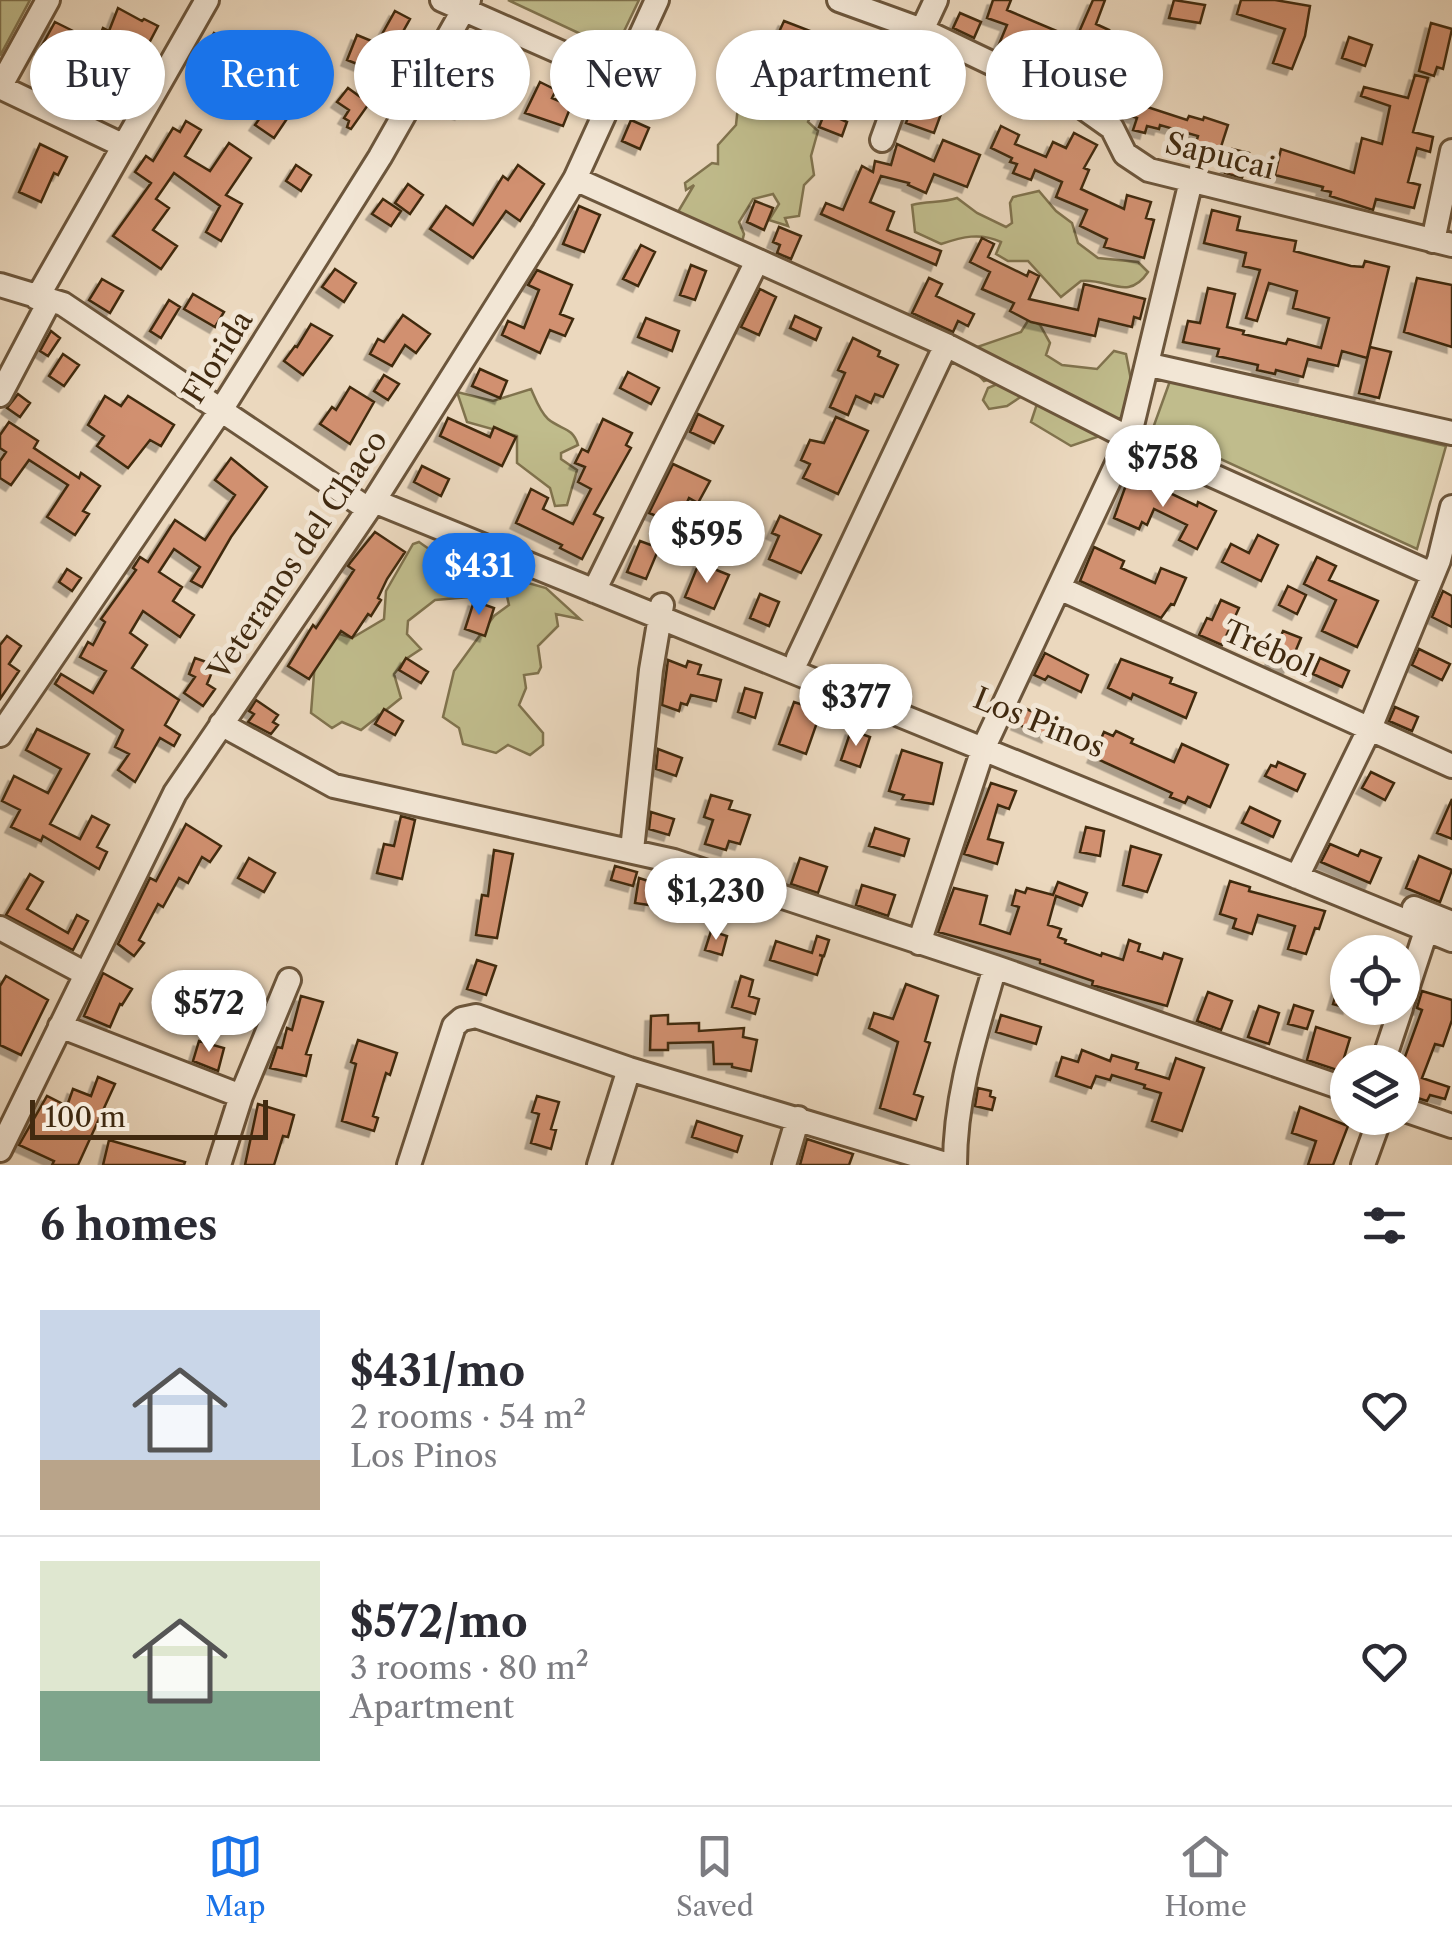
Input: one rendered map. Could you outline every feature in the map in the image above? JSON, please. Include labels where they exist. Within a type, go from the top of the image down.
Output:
[{"type":"street","points":[[48,0],[0,87],[122,146]]},
{"type":"street","points":[[0,396],[122,146],[207,0]]},
{"type":"street","points":[[442,0],[466,5],[550,45]]},
{"type":"street","name":"Veteranos del Chaco","points":[[643,30],[657,0]]},
{"type":"street","name":"Sapucai","points":[[839,0],[922,30]]},
{"type":"street","points":[[922,30],[936,0]]},
{"type":"street","name":"Florida","points":[[0,735],[221,410],[380,157],[466,5]]},
{"type":"street","name":"Sapucai","points":[[966,51],[1081,106],[1112,128],[1132,162],[1149,170],[1442,243]]},
{"type":"street","name":"Veteranos del Chaco","points":[[2,1142],[175,793],[374,500],[576,179],[603,120]]},
{"type":"street","points":[[882,140],[889,120]]},
{"type":"street","points":[[1442,243],[1452,151]]},
{"type":"street","points":[[576,179],[946,345],[1130,438],[1441,567]]},
{"type":"street","points":[[919,943],[986,742],[1130,438],[1192,180]]},
{"type":"street","points":[[598,585],[756,261]]},
{"type":"street","name":"Los Pinos","points":[[0,284],[63,304],[221,410],[374,500],[661,611],[798,658],[986,742],[1437,922],[1452,940]]},
{"type":"street","points":[[798,658],[946,345]]},
{"type":"street","points":[[1150,365],[1452,433]]},
{"type":"street","points":[[1300,870],[1370,728],[1441,567],[1452,507]]},
{"type":"street","name":"Trébol","points":[[1059,588],[1452,766]]},
{"type":"street","points":[[632,850],[661,611],[986,742]]},
{"type":"street","points":[[220,724],[334,786],[632,850],[995,967],[1330,1084]]},
{"type":"street","points":[[1420,963],[1437,922]]},
{"type":"street","points":[[0,928],[86,974]]},
{"type":"street","points":[[410,1165],[454,1026],[476,1016],[629,1069],[952,1165],[961,1085],[995,967]]},
{"type":"street","points":[[220,1165],[242,1096],[289,980]]},
{"type":"street","points":[[60,1026],[242,1096]]},
{"type":"street","points":[[600,1165],[629,1069]]},
{"type":"street","points":[[1420,1115],[1452,1126]]},
{"type":"street","points":[[784,1165],[798,1118]]},
{"type":"street","points":[[1363,1165],[1374,1135]]},
{"type":"shaded area","points":[[0,0],[30,0],[0,56]]},
{"type":"shaded area","points":[[508,0],[639,0],[625,30],[572,30]]},
{"type":"shaded area","points":[[737,120],[809,120],[818,131],[811,156],[814,175],[804,185],[799,216],[785,218],[788,226],[769,220],[779,204],[773,194],[753,199],[739,222],[744,234],[741,246],[669,227],[694,185],[686,190],[685,183],[712,163],[718,164],[718,145]]},
{"type":"shaded area","points":[[1039,191],[1072,223],[1078,243],[1098,258],[1138,262],[1148,272],[1141,281],[1118,287],[1081,281],[1061,297],[1028,261],[1008,261],[996,254],[1001,242],[971,237],[941,244],[915,232],[912,205],[957,198],[1006,227],[1012,223],[1013,197]]},
{"type":"shaded area","points":[[1029,319],[1040,325],[1050,343],[1046,355],[1062,365],[1097,369],[1114,351],[1126,354],[1133,390],[1126,427],[1071,446],[1031,422],[1037,404],[1025,394],[1007,406],[989,409],[983,400],[988,388],[1000,383],[1000,376],[984,381],[966,362],[977,347],[1021,332]]},
{"type":"shaded area","points":[[1170,381],[1446,446],[1417,549],[1153,428]]},
{"type":"shaded area","points":[[531,389],[545,416],[570,432],[578,445],[561,453],[561,459],[577,470],[567,505],[555,506],[550,488],[517,463],[517,436],[467,422],[457,392],[493,401]]},
{"type":"shaded area","points":[[419,542],[429,549],[438,573],[452,575],[460,560],[480,570],[490,587],[481,596],[435,600],[408,621],[407,634],[421,649],[394,674],[401,698],[361,730],[342,722],[332,728],[311,713],[315,661],[333,632],[352,638],[384,619],[386,591],[413,544]]},
{"type":"shaded area","points":[[521,581],[546,588],[580,619],[556,614],[558,626],[538,646],[538,673],[524,675],[526,688],[519,705],[543,733],[543,745],[530,755],[508,745],[496,753],[463,744],[459,728],[443,717],[454,671],[494,616],[509,605],[506,592],[513,591]]},
{"type":"building","points":[[993,0],[1011,0],[1007,10],[1054,30],[1005,30],[1007,25],[987,18]]},
{"type":"building","points":[[1093,0],[1105,0],[1096,24],[1109,30],[1080,30]]},
{"type":"building","points":[[1174,0],[1205,5],[1200,23],[1169,18]]},
{"type":"building","points":[[1241,0],[1310,6],[1305,36],[1292,69],[1273,63],[1285,29],[1237,14]]},
{"type":"building","points":[[118,8],[158,26],[156,30],[109,30]]},
{"type":"building","points":[[395,11],[410,19],[404,30],[384,30]]},
{"type":"building","points":[[960,13],[981,22],[974,38],[966,30],[953,28]]},
{"type":"building","points":[[784,21],[807,30],[780,30]]},
{"type":"building","points":[[55,22],[71,30],[51,30]]},
{"type":"building","points":[[1431,23],[1452,29],[1443,69],[1437,67],[1434,76],[1419,71]]},
{"type":"building","points":[[1349,37],[1372,45],[1365,66],[1342,58]]},
{"type":"building","points":[[354,42],[354,63],[347,60]]},
{"type":"building","points":[[1415,75],[1428,78],[1413,132],[1433,137],[1430,152],[1417,148],[1408,182],[1420,185],[1414,208],[1376,199],[1373,210],[1330,196],[1331,192],[1322,190],[1323,187],[1275,175],[1281,149],[1354,173],[1362,138],[1382,144],[1390,106],[1361,96],[1364,87],[1408,98]]},
{"type":"building","points":[[540,82],[550,87],[550,120],[565,120],[563,126],[530,115],[530,103]]},
{"type":"building","points":[[348,88],[354,92],[354,120],[357,120],[351,129],[344,118],[349,110],[337,102]]},
{"type":"building","points":[[1163,112],[1187,120],[1189,116],[1203,120],[1204,117],[1228,125],[1219,153],[1195,146],[1198,136],[1160,125],[1159,129],[1147,126],[1145,133],[1133,130],[1136,120],[1163,120]]},
{"type":"building","points":[[258,120],[286,120],[274,138],[255,125]]},
{"type":"building","points":[[631,120],[649,128],[640,149],[622,141]]},
{"type":"building","points":[[822,120],[847,122],[842,136],[819,127]]},
{"type":"building","points":[[907,120],[939,120],[934,133],[906,123]]},
{"type":"building","points":[[186,121],[201,130],[185,156],[210,171],[229,143],[251,158],[226,195],[242,204],[221,241],[206,232],[220,206],[174,173],[156,199],[169,208],[153,230],[177,246],[161,269],[113,236],[151,183],[135,172],[146,156],[153,161],[173,128],[180,132]]},
{"type":"building","points":[[1001,126],[1019,135],[1015,144],[1046,157],[1053,142],[1066,148],[1074,133],[1097,145],[1084,168],[1089,170],[1081,189],[1124,209],[1127,195],[1151,202],[1146,218],[1154,220],[1144,258],[1104,247],[1107,239],[1080,226],[1087,210],[1056,197],[1062,182],[1035,170],[1031,180],[1013,173],[1017,164],[1010,162],[1012,158],[991,148]]},
{"type":"building","points":[[943,140],[980,155],[967,187],[934,174],[926,193],[909,183],[881,176],[870,202],[894,212],[887,230],[941,251],[936,265],[821,214],[826,203],[843,210],[862,166],[873,172],[875,161],[891,165],[897,144],[934,161]]},
{"type":"building","points":[[40,144],[67,157],[58,175],[54,173],[41,202],[19,192]]},
{"type":"building","points":[[1232,149],[1249,153],[1242,178],[1225,173]]},
{"type":"building","points":[[296,165],[311,175],[301,191],[286,181]]},
{"type":"building","points":[[518,165],[544,184],[520,221],[506,211],[473,258],[430,229],[446,206],[473,225],[503,176],[508,180]]},
{"type":"building","points":[[408,184],[423,195],[410,214],[395,203]]},
{"type":"building","points":[[383,199],[401,211],[391,226],[372,214]]},
{"type":"building","points":[[755,201],[773,208],[764,230],[747,222]]},
{"type":"building","points":[[579,206],[600,215],[584,252],[563,244]]},
{"type":"building","points":[[1212,210],[1240,217],[1237,230],[1296,241],[1294,251],[1351,266],[1363,267],[1365,261],[1389,267],[1367,358],[1342,351],[1338,366],[1308,359],[1303,377],[1257,370],[1258,365],[1217,356],[1219,349],[1183,342],[1188,321],[1200,323],[1208,288],[1235,294],[1227,327],[1244,331],[1243,334],[1286,344],[1288,339],[1321,348],[1329,318],[1293,308],[1297,291],[1269,283],[1257,321],[1246,318],[1260,270],[1243,266],[1246,253],[1204,243]]},
{"type":"building","points":[[779,227],[801,236],[791,259],[777,253],[780,245],[773,242]]},
{"type":"building","points":[[982,238],[994,244],[988,257],[1027,276],[1029,271],[1039,276],[1029,299],[1078,310],[1084,284],[1145,299],[1140,319],[1134,317],[1132,327],[1099,319],[1095,336],[1031,322],[1010,311],[1014,303],[982,289],[990,272],[970,262]]},
{"type":"building","points":[[641,245],[655,252],[638,286],[623,279]]},
{"type":"building","points":[[691,265],[706,271],[695,300],[680,295]]},
{"type":"building","points":[[335,269],[356,283],[344,302],[322,287]]},
{"type":"building","points":[[537,270],[572,285],[560,314],[573,319],[565,336],[550,330],[540,353],[502,335],[508,321],[524,328],[539,290],[528,285]]},
{"type":"building","points":[[929,278],[942,284],[936,296],[974,314],[968,326],[958,321],[953,332],[912,313]]},
{"type":"building","points":[[1417,278],[1452,285],[1452,347],[1404,332]]},
{"type":"building","points":[[102,279],[123,291],[110,313],[89,300]]},
{"type":"building","points":[[760,289],[776,297],[759,335],[741,327]]},
{"type":"building","points":[[193,294],[224,312],[215,327],[184,309]]},
{"type":"building","points":[[169,300],[180,307],[161,338],[150,331]]},
{"type":"building","points":[[403,315],[430,334],[416,353],[405,345],[392,366],[370,354],[378,339],[384,342]]},
{"type":"building","points":[[795,316],[821,328],[816,340],[790,328]]},
{"type":"building","points":[[646,318],[679,331],[672,351],[638,337]]},
{"type":"building","points":[[311,324],[332,336],[303,375],[284,361]]},
{"type":"building","points":[[51,331],[60,338],[48,356],[40,351]]},
{"type":"building","points":[[853,338],[898,365],[883,397],[875,394],[871,403],[856,396],[848,415],[830,407],[845,373],[838,370]]},
{"type":"building","points":[[1370,347],[1391,352],[1379,398],[1359,393]]},
{"type":"building","points":[[63,354],[79,365],[64,386],[49,376]]},
{"type":"building","points":[[480,369],[507,381],[500,398],[472,386]]},
{"type":"building","points":[[628,372],[659,388],[651,404],[620,388]]},
{"type":"building","points":[[384,375],[399,384],[388,400],[374,391]]},
{"type":"building","points":[[350,387],[374,402],[350,444],[320,424],[332,407],[336,410]]},
{"type":"building","points":[[18,394],[30,403],[20,417],[7,408]]},
{"type":"building","points":[[105,396],[121,406],[128,396],[174,425],[161,446],[150,440],[128,468],[97,446],[104,436],[88,425]]},
{"type":"building","points":[[698,414],[723,426],[714,443],[690,432]]},
{"type":"building","points":[[836,417],[868,431],[838,494],[803,478],[810,464],[801,460],[810,440],[824,443]]},
{"type":"building","points":[[448,418],[490,437],[494,427],[516,437],[502,466],[440,436]]},
{"type":"building","points":[[603,419],[632,433],[626,445],[631,448],[594,514],[603,518],[582,559],[516,523],[531,489],[548,498],[543,509],[573,524],[591,489],[578,482],[585,467],[575,463],[582,449],[588,452]]},
{"type":"building","points":[[9,422],[38,441],[34,448],[79,478],[81,473],[100,486],[83,511],[89,514],[75,535],[47,517],[68,485],[29,460],[11,485],[0,478],[0,461],[6,452],[0,448],[0,435]]},
{"type":"building","points":[[231,458],[267,487],[202,587],[191,581],[200,567],[174,549],[159,572],[182,587],[173,601],[194,615],[180,637],[143,611],[130,633],[147,645],[132,668],[179,700],[165,725],[180,735],[174,746],[160,738],[135,782],[118,770],[129,754],[115,747],[123,730],[55,684],[61,674],[93,693],[106,671],[80,657],[88,642],[93,645],[105,622],[101,619],[136,570],[133,568],[140,557],[148,562],[175,520],[205,540],[235,495],[215,480]]},
{"type":"building","points":[[673,464],[710,481],[698,503],[689,498],[679,520],[661,511],[659,517],[649,513]]},
{"type":"building","points":[[422,466],[449,479],[441,496],[414,482]]},
{"type":"building","points":[[1130,474],[1216,511],[1197,549],[1179,540],[1187,525],[1154,509],[1147,525],[1142,522],[1139,529],[1114,518]]},
{"type":"building","points":[[721,516],[733,522],[722,547],[710,541]]},
{"type":"building","points":[[780,516],[821,535],[801,573],[769,559],[779,536],[772,533]]},
{"type":"building","points":[[375,532],[405,552],[387,579],[371,616],[368,614],[352,638],[341,631],[309,679],[288,666],[354,570],[348,566]]},
{"type":"building","points":[[1258,535],[1278,545],[1261,581],[1222,562],[1231,544],[1249,553]]},
{"type":"building","points":[[640,541],[659,548],[646,579],[627,572]]},
{"type":"building","points":[[1094,547],[1124,561],[1121,568],[1155,583],[1161,568],[1186,578],[1174,605],[1161,618],[1080,581]]},
{"type":"building","points":[[1317,557],[1336,566],[1329,580],[1378,601],[1357,647],[1322,631],[1336,600],[1304,584]]},
{"type":"building","points":[[699,563],[729,575],[714,609],[685,597]]},
{"type":"building","points":[[67,569],[81,578],[72,591],[59,582]]},
{"type":"building","points":[[1288,586],[1306,595],[1297,614],[1279,605]]},
{"type":"building","points":[[1443,591],[1452,596],[1452,627],[1432,617]]},
{"type":"building","points":[[760,594],[779,602],[769,626],[750,618]]},
{"type":"building","points":[[1221,600],[1239,608],[1222,645],[1199,635],[1207,618],[1212,620]]},
{"type":"building","points":[[474,601],[494,608],[485,636],[465,629]]},
{"type":"building","points":[[1283,631],[1301,638],[1288,669],[1270,662]]},
{"type":"building","points":[[7,636],[21,646],[9,664],[19,671],[0,699],[0,645]]},
{"type":"building","points":[[1419,649],[1450,664],[1442,680],[1412,665]]},
{"type":"building","points":[[1045,653],[1088,675],[1081,692],[1048,676],[1045,680],[1034,675]]},
{"type":"building","points":[[195,658],[215,665],[207,684],[215,689],[203,706],[184,693],[195,677],[189,674]]},
{"type":"building","points":[[406,658],[428,672],[421,683],[399,670]]},
{"type":"building","points":[[1320,658],[1349,671],[1342,687],[1313,674]]},
{"type":"building","points":[[1121,659],[1172,678],[1170,683],[1196,693],[1186,718],[1133,694],[1131,699],[1108,688]]},
{"type":"building","points":[[668,660],[686,667],[688,661],[701,665],[698,674],[721,680],[716,701],[691,695],[687,705],[681,703],[679,711],[662,705]]},
{"type":"building","points":[[745,688],[762,693],[755,718],[738,712]]},
{"type":"building","points":[[256,700],[278,715],[273,722],[278,725],[271,734],[248,722]]},
{"type":"building","points":[[794,702],[821,711],[806,754],[779,744]]},
{"type":"building","points":[[1395,707],[1418,717],[1412,731],[1389,721]]},
{"type":"building","points":[[1024,708],[1055,721],[1047,737],[1017,724]]},
{"type":"building","points":[[384,709],[403,721],[395,735],[375,724]]},
{"type":"building","points":[[37,729],[89,754],[50,824],[80,839],[92,816],[109,825],[97,847],[107,852],[99,869],[43,836],[41,841],[11,827],[20,810],[2,801],[14,776],[48,793],[61,769],[26,750]]},
{"type":"building","points":[[851,730],[870,737],[860,767],[841,760]]},
{"type":"building","points":[[1116,731],[1133,739],[1131,743],[1174,762],[1182,744],[1228,765],[1210,807],[1188,797],[1185,803],[1170,797],[1172,793],[1093,757],[1104,732],[1113,736]]},
{"type":"building","points":[[658,749],[682,758],[676,776],[656,769]]},
{"type":"building","points":[[902,750],[942,763],[933,804],[902,799],[904,795],[889,791]]},
{"type":"building","points":[[1278,762],[1305,774],[1297,791],[1265,776],[1271,765],[1276,767]]},
{"type":"building","points":[[1371,772],[1394,783],[1385,800],[1362,788]]},
{"type":"building","points":[[991,783],[1016,791],[1009,809],[998,805],[988,839],[1003,843],[997,864],[964,854]]},
{"type":"building","points":[[711,795],[732,801],[729,809],[750,815],[740,844],[729,841],[726,850],[705,844],[713,820],[704,817]]},
{"type":"building","points":[[1452,799],[1452,839],[1437,833]]},
{"type":"building","points":[[1250,807],[1280,821],[1273,837],[1242,823]]},
{"type":"building","points":[[651,812],[674,819],[669,835],[649,829]]},
{"type":"building","points":[[401,816],[415,820],[402,879],[377,873],[384,844],[394,846]]},
{"type":"building","points":[[186,824],[221,846],[210,862],[202,857],[188,883],[179,878],[163,907],[158,904],[139,940],[144,943],[134,956],[118,944],[150,878],[156,881]]},
{"type":"building","points":[[1086,827],[1104,831],[1100,856],[1080,852]]},
{"type":"building","points":[[875,828],[909,839],[904,856],[869,846]]},
{"type":"building","points":[[1330,844],[1358,856],[1361,850],[1381,858],[1370,883],[1321,862]]},
{"type":"building","points":[[1131,846],[1161,855],[1147,892],[1123,885]]},
{"type":"building","points":[[494,850],[513,854],[497,938],[476,935],[482,895],[488,896]]},
{"type":"building","points":[[1419,856],[1452,870],[1440,902],[1406,888]]},
{"type":"building","points":[[249,858],[275,873],[264,892],[238,878]]},
{"type":"building","points":[[800,858],[827,867],[818,893],[791,884]]},
{"type":"building","points":[[615,866],[637,872],[633,886],[611,880]]},
{"type":"building","points":[[30,874],[43,882],[27,909],[68,933],[77,915],[88,921],[73,950],[6,915]]},
{"type":"building","points":[[639,878],[661,885],[657,897],[650,895],[649,905],[635,903]]},
{"type":"building","points":[[1230,881],[1250,887],[1249,891],[1325,911],[1306,954],[1288,949],[1295,926],[1258,915],[1252,934],[1233,928],[1236,919],[1220,914]]},
{"type":"building","points":[[1058,882],[1087,893],[1082,906],[1056,896],[1048,925],[1061,929],[1058,937],[1065,943],[1123,960],[1129,940],[1140,944],[1138,951],[1162,959],[1164,953],[1182,959],[1167,1006],[1092,985],[1093,981],[1040,960],[938,932],[954,888],[987,896],[980,924],[1010,934],[1019,907],[1012,905],[1016,890],[1025,893],[1027,888],[1053,895]]},
{"type":"building","points":[[862,885],[895,895],[888,916],[856,905]]},
{"type":"building","points":[[711,931],[727,936],[722,955],[705,950]]},
{"type":"building","points":[[817,936],[829,940],[824,956],[819,955],[823,956],[817,975],[770,960],[776,941],[812,953]]},
{"type":"building","points":[[477,960],[496,966],[486,995],[467,989]]},
{"type":"building","points":[[103,973],[132,989],[110,1027],[84,1016]]},
{"type":"building","points":[[6,976],[48,1000],[21,1055],[0,1045],[0,986]]},
{"type":"building","points":[[741,976],[753,980],[749,996],[759,999],[755,1014],[732,1007]]},
{"type":"building","points":[[906,984],[938,996],[925,1041],[930,1043],[914,1094],[923,1097],[916,1120],[880,1108],[898,1042],[869,1028],[874,1013],[893,1019]]},
{"type":"building","points":[[1422,991],[1452,1000],[1452,1020],[1443,1046],[1435,1044],[1422,1078],[1449,1087],[1445,1099],[1430,1095],[1427,1101],[1420,1099],[1420,1045],[1409,1045],[1417,1025],[1420,1025]]},
{"type":"building","points":[[1208,992],[1232,1001],[1221,1030],[1197,1021]]},
{"type":"building","points":[[301,996],[323,1002],[306,1054],[311,1055],[306,1076],[270,1068],[277,1047],[282,1048],[287,1028],[292,1030]]},
{"type":"building","points":[[1294,1005],[1313,1011],[1307,1029],[1288,1024]]},
{"type":"building","points":[[1259,1006],[1279,1013],[1269,1044],[1248,1037]]},
{"type":"building","points":[[668,1015],[668,1024],[699,1023],[699,1031],[744,1028],[743,1037],[757,1040],[751,1071],[732,1064],[714,1064],[713,1042],[668,1043],[668,1050],[650,1050],[651,1016]]},
{"type":"building","points":[[1001,1015],[1041,1027],[1036,1044],[996,1032]]},
{"type":"building","points":[[1316,1027],[1350,1038],[1348,1045],[1330,1045],[1330,1068],[1307,1060]]},
{"type":"building","points":[[358,1040],[397,1053],[390,1075],[386,1073],[373,1116],[378,1118],[374,1131],[342,1121]]},
{"type":"building","points":[[199,1041],[224,1048],[218,1071],[193,1061]]},
{"type":"building","points":[[1082,1050],[1110,1061],[1112,1055],[1138,1063],[1136,1069],[1169,1079],[1176,1058],[1204,1068],[1182,1131],[1152,1121],[1161,1093],[1144,1088],[1145,1085],[1112,1075],[1110,1080],[1096,1076],[1091,1088],[1056,1076],[1062,1057],[1078,1062]]},
{"type":"building","points":[[98,1077],[115,1084],[78,1165],[52,1165],[54,1161],[19,1145],[47,1096],[67,1106],[73,1089],[91,1096]]},
{"type":"building","points":[[978,1088],[991,1091],[990,1096],[995,1098],[992,1110],[975,1106]]},
{"type":"building","points":[[537,1096],[559,1102],[551,1129],[556,1130],[551,1149],[531,1143],[539,1114],[532,1112]]},
{"type":"building","points":[[258,1104],[294,1115],[274,1165],[245,1165]]},
{"type":"building","points":[[1300,1107],[1330,1119],[1330,1135],[1345,1135],[1333,1165],[1308,1165],[1316,1141],[1292,1133]]},
{"type":"building","points":[[697,1121],[742,1136],[737,1152],[692,1137]]},
{"type":"building","points":[[807,1139],[853,1154],[849,1165],[800,1165]]},
{"type":"building","points":[[109,1140],[185,1162],[103,1165]]}]
